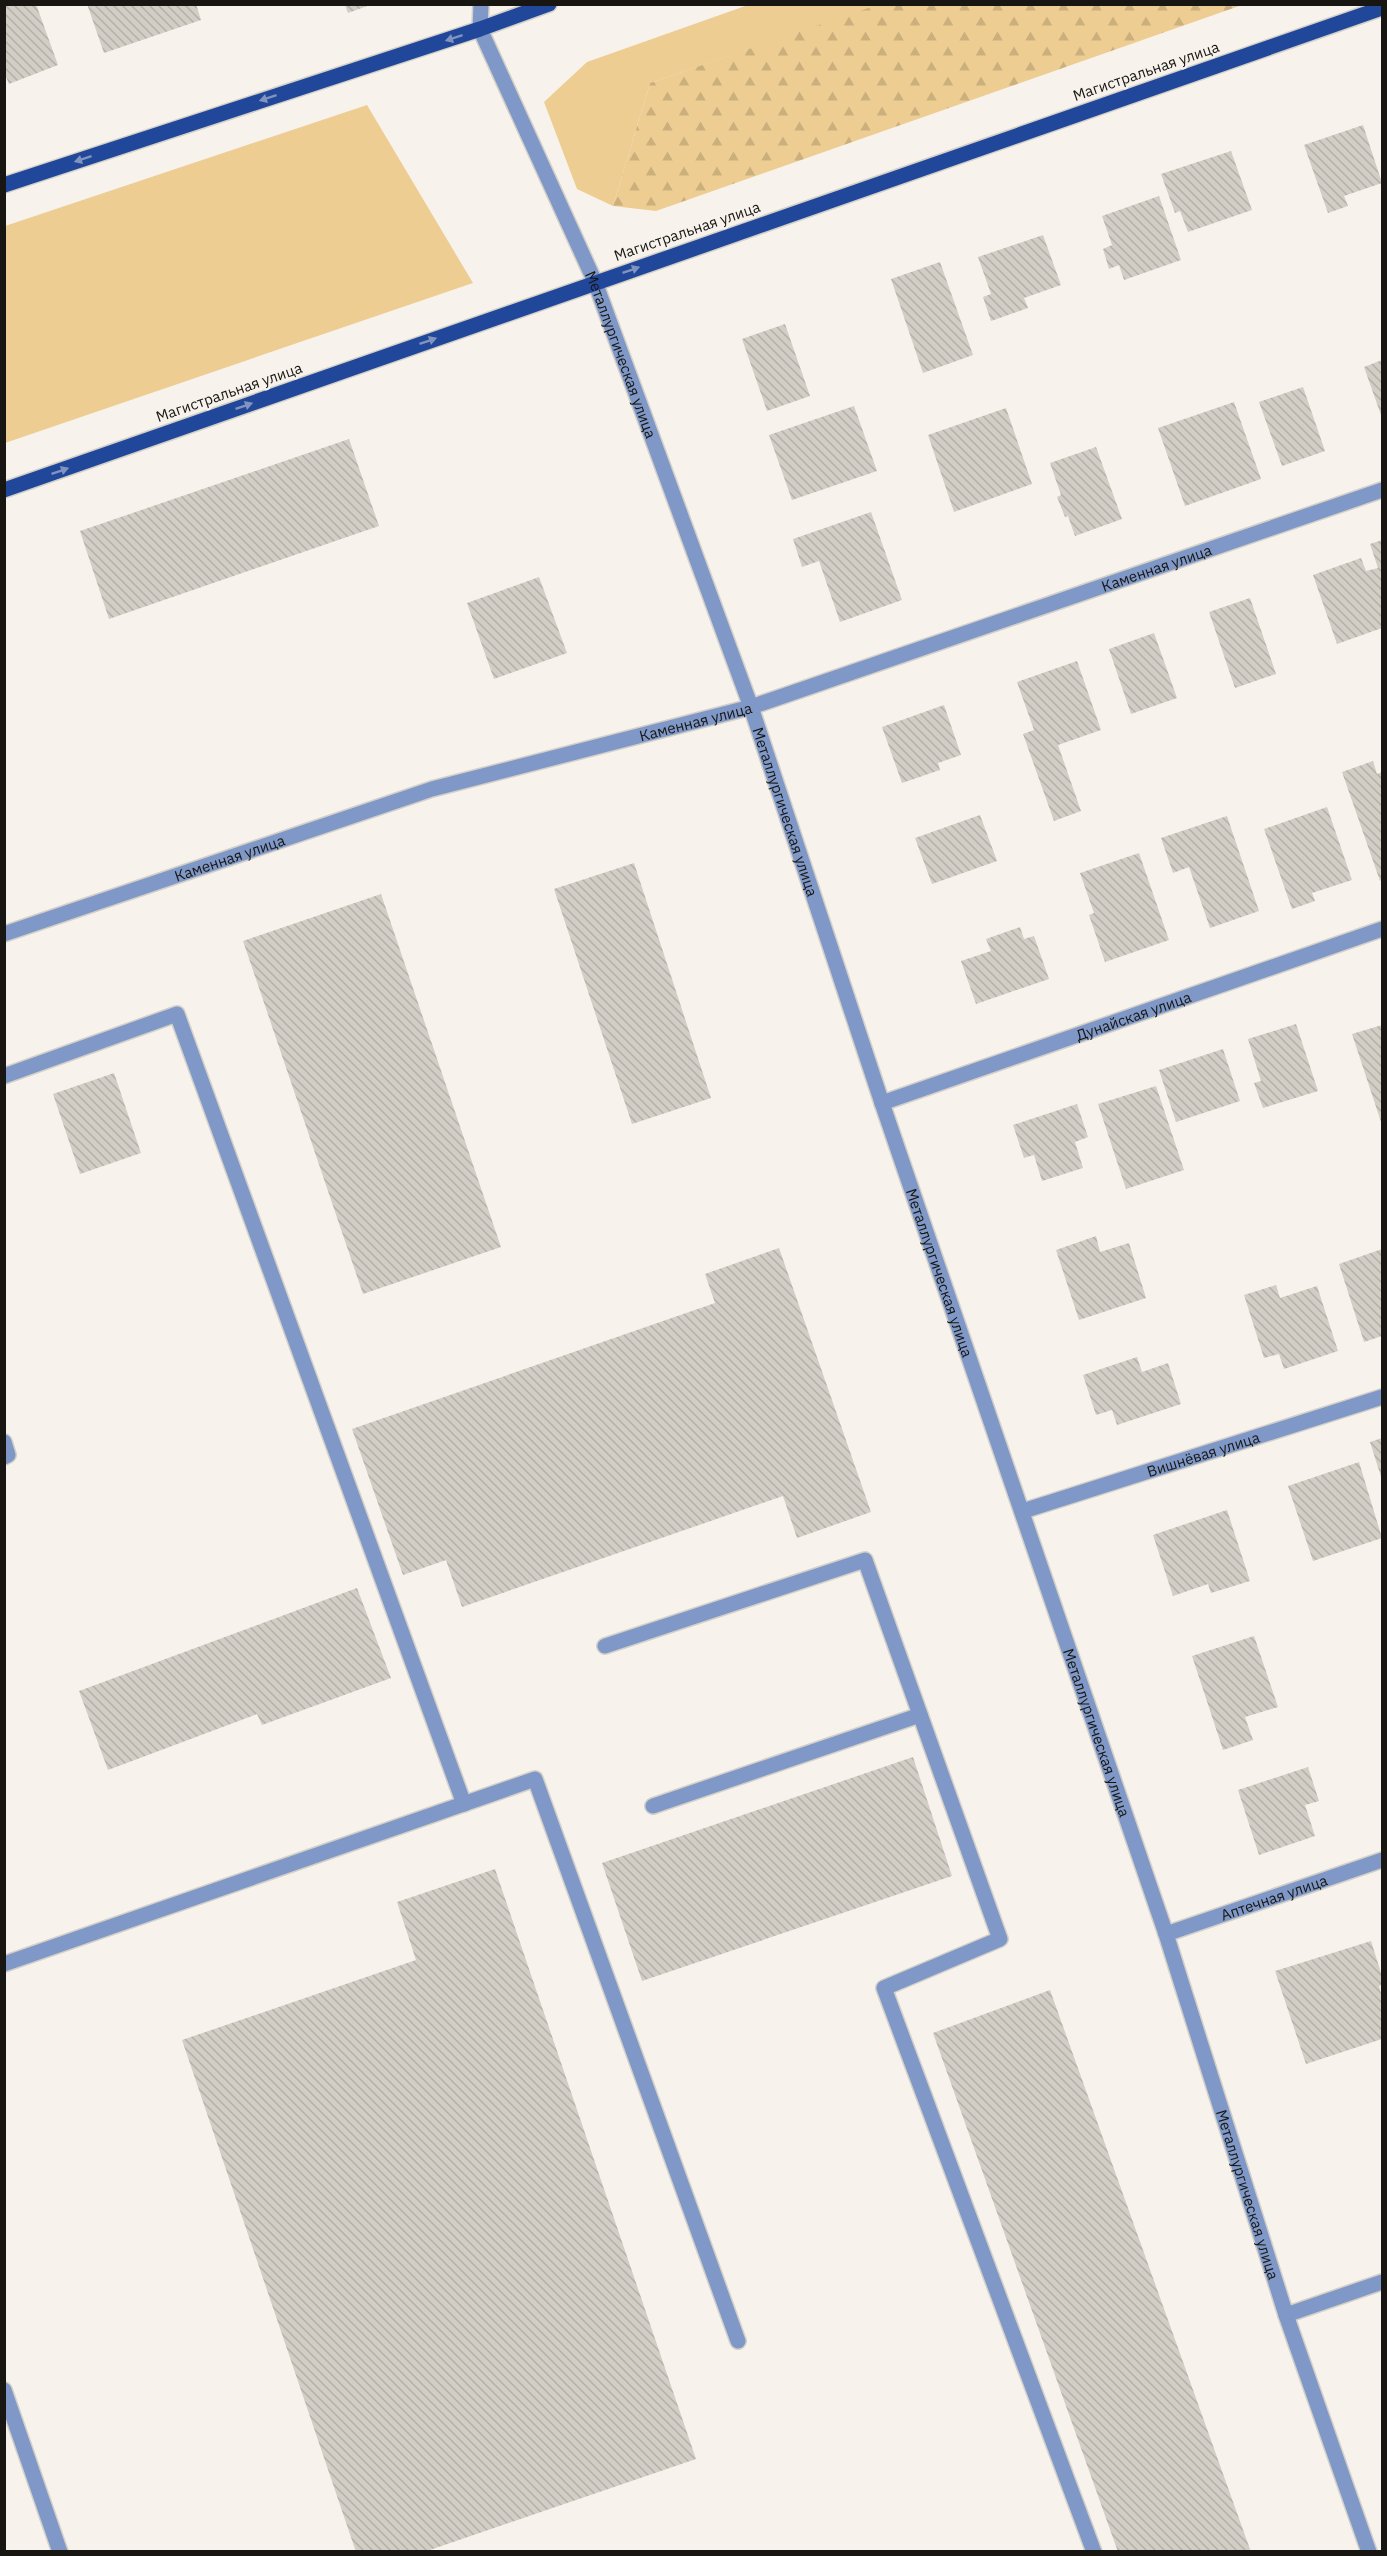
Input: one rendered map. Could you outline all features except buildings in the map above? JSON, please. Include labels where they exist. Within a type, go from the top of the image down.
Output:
[{"type":"main road","points":[[4,185],[480,29],[549,4]]},
{"type":"main road","name":"Магистральная улица","points":[[4,490],[1383,8]]},
{"type":"street","name":"Металлургическая улица","points":[[481,4],[480,29],[595,282],[751,707],[882,1103],[1166,1934],[1286,2315],[1369,2552]]},
{"type":"street","name":"Каменная улица","points":[[4,934],[432,789],[751,707],[1383,490]]},
{"type":"street","name":"Дунайская улица","points":[[882,1103],[1383,929]]},
{"type":"street","points":[[4,1076],[177,1014],[464,1804]]},
{"type":"street","name":"Вишнёвая улица","points":[[1023,1511],[1383,1397]]},
{"type":"street","points":[[4,1442],[8,1455],[4,1457]]},
{"type":"street","points":[[605,1646],[865,1560],[1000,1940],[884,1988],[1094,2552]]},
{"type":"street","points":[[653,1806],[920,1715]]},
{"type":"street","points":[[4,1964],[535,1779],[738,2341]]},
{"type":"street","name":"Аптечная улица","points":[[1166,1934],[1383,1860]]},
{"type":"street","points":[[1286,2315],[1383,2282]]},
{"type":"street","points":[[4,2390],[60,2552]]},
{"type":"green space","points":[[880,4],[1242,5],[656,211],[613,206],[650,83]]},
{"type":"green space","points":[[748,5],[880,5],[650,83],[613,206],[577,189],[544,102],[587,62]]},
{"type":"green space","points":[[367,105],[473,283],[5,443],[5,226]]}]
